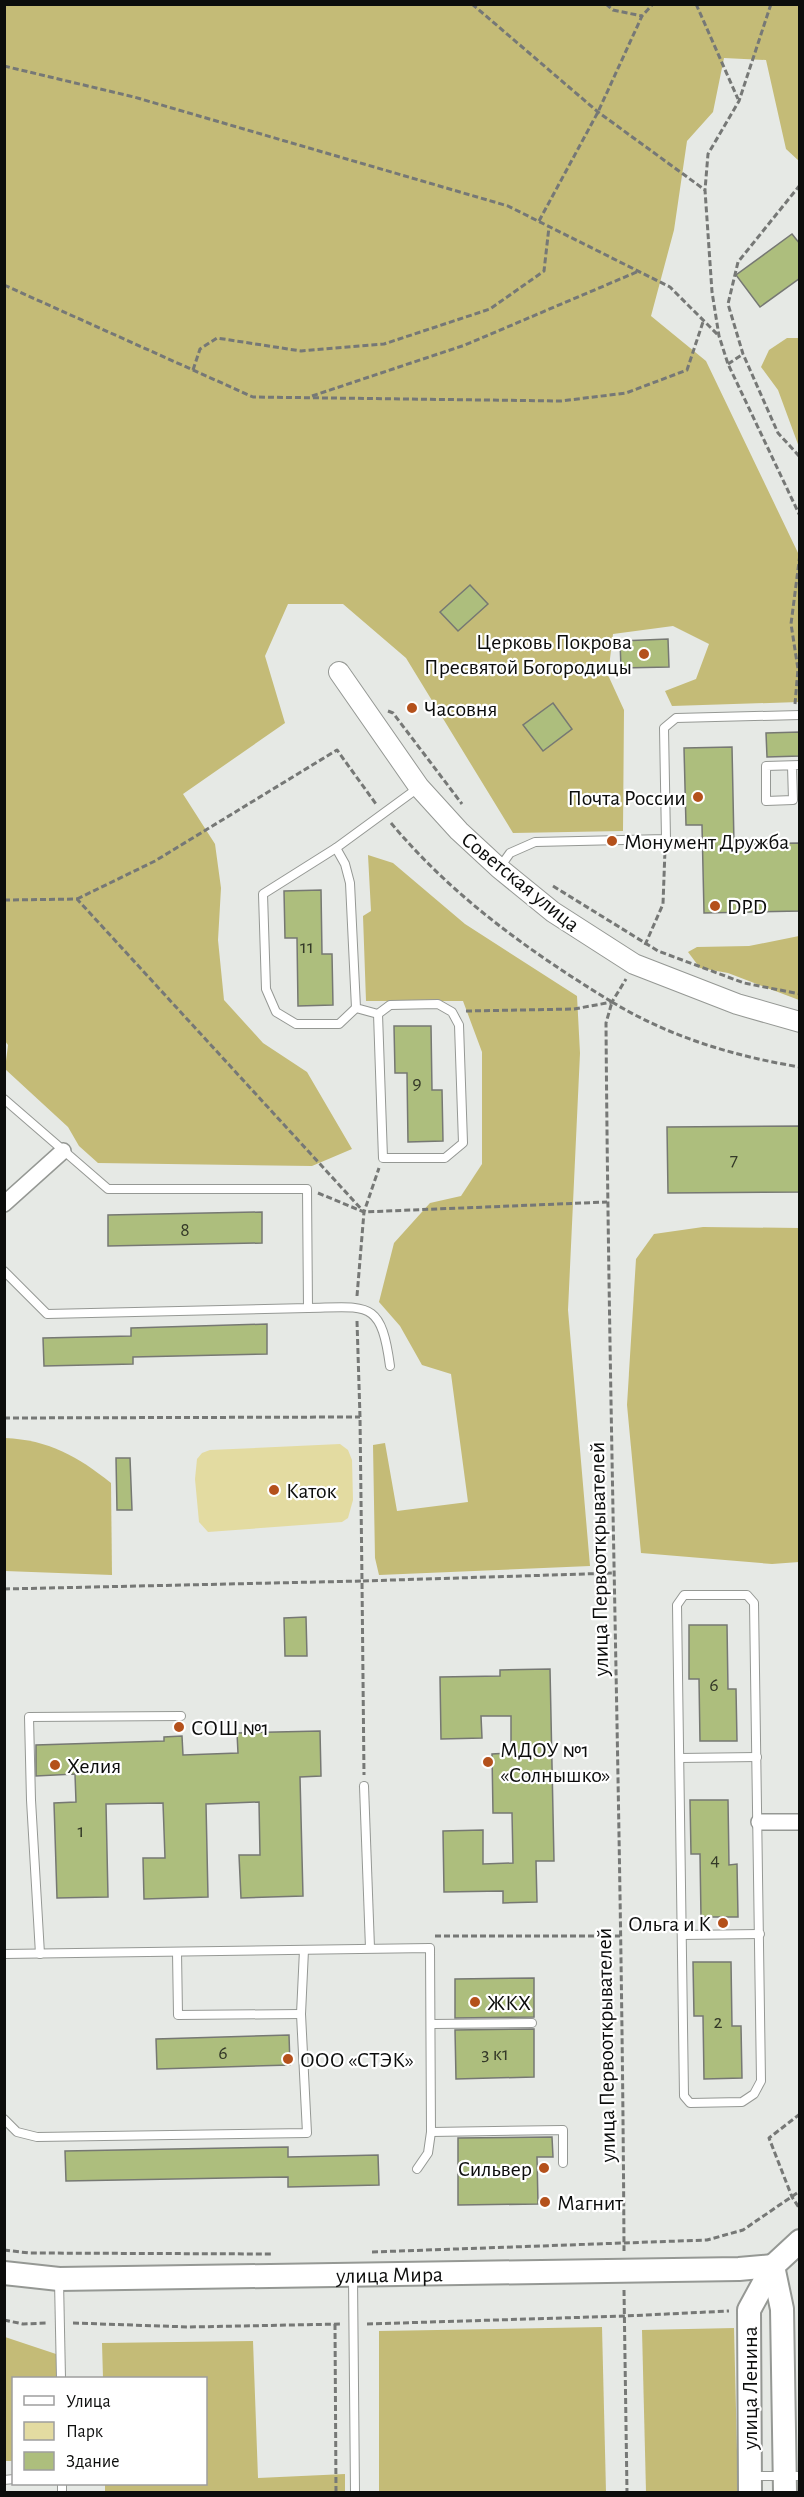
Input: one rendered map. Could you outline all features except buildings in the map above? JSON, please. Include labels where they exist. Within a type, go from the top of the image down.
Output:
[{"type":"main road","points":[[773,2266],[800,2241]]},
{"type":"main road","name":"улица Мира","points":[[4,2273],[59,2279],[739,2269],[773,2266]]},
{"type":"main road","name":"улица Ленина","points":[[750,2484],[749,2310],[773,2266]]},
{"type":"main road","name":"улица Ленина","points":[[773,2266],[782,2309],[790,2481]]},
{"type":"street","name":"Советская улица","points":[[339,672],[419,787],[459,831],[499,868],[553,912],[634,964],[737,1004],[800,1022]]},
{"type":"street","points":[[4,1204],[63,1151]]},
{"type":"street","points":[[759,1822],[800,1822]]},
{"type":"lane","points":[[499,868],[510,853],[536,842],[666,840],[664,729],[676,718],[797,715]]},
{"type":"lane","points":[[766,766],[796,766],[793,800],[766,801],[766,766]]},
{"type":"lane","points":[[336,848],[345,864],[350,883],[356,1008],[339,1024],[296,1024],[276,1012],[266,989],[263,894],[336,848],[419,787]]},
{"type":"lane","points":[[438,1004],[452,1012],[459,1025],[463,1143],[445,1158],[383,1158],[378,1014],[390,1005],[438,1004]]},
{"type":"lane","points":[[356,1008],[378,1014]]},
{"type":"lane","points":[[4,1099],[108,1189],[307,1189],[308,1308]]},
{"type":"lane","points":[[4,1271],[47,1314],[308,1308],[356,1308],[369,1311],[382,1327],[390,1366]]},
{"type":"lane","points":[[684,1595],[747,1595],[754,1603],[761,2081],[754,2094],[742,2102],[690,2103],[684,2096],[680,1758],[677,1605],[684,1595]]},
{"type":"lane","points":[[40,1954],[31,1800],[29,1717],[181,1716]]},
{"type":"lane","points":[[680,1758],[758,1757]]},
{"type":"lane","points":[[364,1786],[370,1948]]},
{"type":"lane","points":[[682,1935],[760,1934]]},
{"type":"lane","points":[[4,1954],[430,1948],[431,2132],[428,2153],[417,2169]]},
{"type":"lane","points":[[4,2119],[17,2132],[37,2137],[307,2133],[301,2014],[304,1950]]},
{"type":"lane","points":[[177,1952],[178,2015],[301,2014]]},
{"type":"lane","points":[[432,2024],[532,2023]]},
{"type":"lane","points":[[431,2132],[562,2130],[564,2163]]},
{"type":"lane","points":[[353,2276],[356,2493]]},
{"type":"lane","points":[[59,2279],[61,2377]]},
{"type":"lane","points":[[750,2484],[790,2481]]},
{"type":"path","points":[[472,4],[598,112],[705,190]]},
{"type":"path","points":[[606,4],[613,10],[642,16]]},
{"type":"path","points":[[539,221],[598,112],[642,16],[653,4]]},
{"type":"path","points":[[696,4],[739,101]]},
{"type":"path","points":[[771,4],[739,101],[708,154],[705,190],[712,292],[719,336],[728,364],[800,516]]},
{"type":"path","points":[[4,66],[134,97],[508,206],[670,287],[719,336]]},
{"type":"path","points":[[800,185],[738,262],[728,304],[743,354],[778,433],[800,457]]},
{"type":"path","points":[[193,370],[200,349],[217,338],[301,351],[384,344],[490,309],[544,271],[549,227]]},
{"type":"path","points":[[307,398],[465,345],[639,271]]},
{"type":"path","points":[[4,285],[253,397],[561,401],[626,393],[687,370],[703,322]]},
{"type":"path","points":[[728,364],[743,354]]},
{"type":"path","points":[[797,715],[798,669],[790,624],[800,554]]},
{"type":"path","points":[[358,700],[393,713],[462,804]]},
{"type":"path","points":[[4,900],[77,899],[155,861],[337,750],[383,814],[422,860],[496,925],[559,969],[642,1020],[712,1048],[800,1067]]},
{"type":"path","name":"улица Первооткрывателей","points":[[627,2493],[606,1023],[612,1002],[645,944],[663,904],[666,840]]},
{"type":"path","points":[[549,884],[645,944],[744,982],[800,994]]},
{"type":"path","points":[[77,899],[364,1212]]},
{"type":"path","points":[[476,1011],[574,1009],[612,1002]]},
{"type":"path","points":[[364,1786],[360,1417],[356,1308],[364,1212],[383,1158]]},
{"type":"path","points":[[307,1189],[364,1212],[607,1202]]},
{"type":"path","points":[[4,1418],[360,1417]]},
{"type":"path","points":[[4,1589],[615,1573]]},
{"type":"path","points":[[800,2114],[769,2138],[792,2197],[800,2209]]},
{"type":"path","points":[[367,2253],[707,2240],[743,2230],[800,2192]]},
{"type":"path","points":[[4,2250],[29,2253],[273,2254]]},
{"type":"path","points":[[4,2320],[23,2324],[189,2327],[625,2316],[749,2310]]},
{"type":"path","points":[[335,2324],[336,2493]]},
{"type":"green space","name":"Каток","points":[[340,1444],[348,1450],[352,1460],[353,1500],[348,1518],[342,1522],[208,1532],[199,1522],[195,1479],[197,1459],[202,1453],[210,1450]]},
{"type":"shaded area","points":[[5,5],[799,5],[799,161],[786,149],[766,60],[724,58],[713,112],[687,141],[674,230],[651,316],[706,361],[799,555],[799,702],[672,706],[665,691],[696,679],[709,644],[673,626],[613,634],[608,675],[624,710],[623,831],[513,833],[406,658],[343,604],[288,604],[265,656],[285,723],[183,794],[215,844],[221,888],[218,940],[224,1000],[263,1043],[307,1072],[352,1149],[312,1166],[98,1163],[79,1146],[68,1127],[5,1069],[8,1045],[5,1041]]},
{"type":"shaded area","points":[[787,338],[799,338],[799,447],[778,390],[761,367],[769,350]]},
{"type":"shaded area","points":[[368,855],[393,863],[465,924],[577,996],[580,1053],[568,1310],[590,1566],[379,1575],[375,1558],[373,1445],[385,1443],[397,1511],[468,1502],[451,1374],[422,1365],[400,1326],[379,1302],[394,1243],[430,1203],[461,1196],[482,1164],[482,1052],[463,1001],[366,1001],[363,916],[371,911]]},
{"type":"shaded area","points":[[799,936],[799,1000],[728,973],[700,968],[688,952],[697,947],[749,946]]},
{"type":"shaded area","points":[[703,1227],[799,1228],[799,1562],[772,1564],[641,1553],[627,1405],[636,1259],[654,1234]]},
{"type":"shaded area","points":[[5,1438],[35,1442],[62,1451],[111,1483],[112,1575],[5,1571]]},
{"type":"shaded area","points":[[602,2327],[606,2492],[379,2492],[379,2331]]},
{"type":"shaded area","points":[[734,2328],[738,2492],[646,2492],[642,2330]]},
{"type":"shaded area","points":[[5,2337],[56,2354],[57,2377],[12,2377],[12,2461],[5,2461]]},
{"type":"shaded area","points":[[253,2341],[258,2478],[345,2474],[345,2492],[105,2492],[105,2485],[207,2485],[207,2377],[103,2377],[102,2343]]},
{"type":"place","name":"Церковь Покрова Пресвятой Богородицы","points":[[644,654]]},
{"type":"place","name":"Часовня","points":[[412,708]]},
{"type":"place","name":"Почта России","points":[[698,797]]},
{"type":"place","name":"Монумент Дружба","points":[[612,841]]},
{"type":"place","name":"DPD","points":[[715,906]]},
{"type":"place","name":"Каток","points":[[274,1490]]},
{"type":"place","name":"СОШ №1","points":[[179,1727]]},
{"type":"place","name":"МДОУ №1 «Солнышко»","points":[[488,1762]]},
{"type":"place","name":"Хелия","points":[[55,1765]]},
{"type":"place","name":"Ольга и К","points":[[723,1923]]},
{"type":"place","name":"ЖКХ","points":[[475,2002]]},
{"type":"place","name":"ООО «СТЭК»","points":[[288,2059]]},
{"type":"place","name":"Сильвер","points":[[544,2168]]},
{"type":"place","name":"Магнит","points":[[545,2202]]}]
